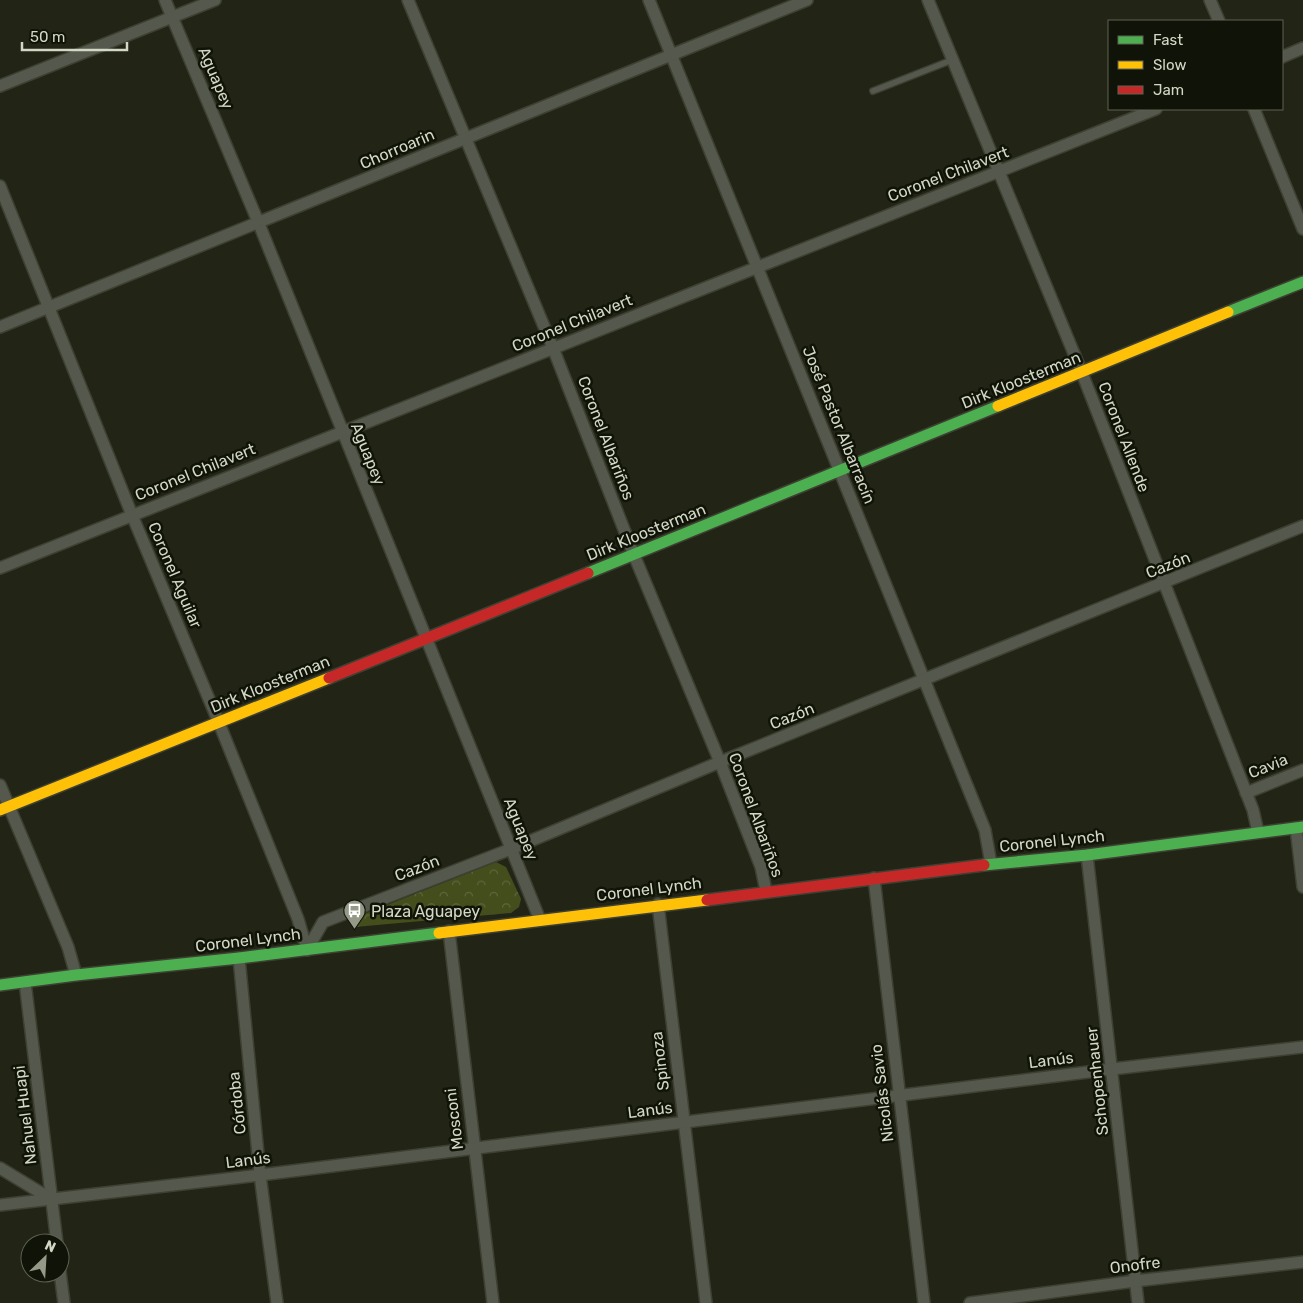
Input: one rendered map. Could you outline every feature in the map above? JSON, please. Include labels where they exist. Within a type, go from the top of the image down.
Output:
[{"type":"street","name":"Aguapey","points":[[165,0],[259,224],[540,920]]},
{"type":"street","points":[[0,86],[215,0]]},
{"type":"street","name":"Coronel Albariños","points":[[408,0],[553,348],[634,555],[720,762],[761,867],[766,891]]},
{"type":"street","name":"José Pastor Albarracín","points":[[649,0],[985,830],[992,864]]},
{"type":"street","name":"Chorroarin","points":[[0,327],[259,224],[464,138],[807,0]]},
{"type":"street","name":"Coronel Allende","points":[[928,0],[1082,373],[1253,810],[1258,832]]},
{"type":"street","points":[[1210,0],[1219,20]]},
{"type":"street","points":[[1283,57],[1303,48]]},
{"type":"street","name":"Coronel Chilavert","points":[[0,568],[341,430],[1153,110]]},
{"type":"street","points":[[1254,110],[1303,229]]},
{"type":"street","name":"Coronel Aguilar","points":[[0,186],[132,515],[298,919],[307,950]]},
{"type":"street","name":"Dirk Kloosterman","points":[[4,809],[1303,282]]},
{"type":"street","name":"Cazón","points":[[307,950],[323,922],[511,850],[720,762],[1303,526]]},
{"type":"street","name":"Cavia","points":[[1246,793],[1303,770]]},
{"type":"street","points":[[0,785],[4,809],[68,947],[76,976]]},
{"type":"street","points":[[1300,827],[1303,887]]},
{"type":"street","name":"Coronel Lynch","points":[[0,986],[307,950],[658,904],[992,864],[1087,855],[1300,827]]},
{"type":"street","name":"Schopenhauer","points":[[1087,855],[1138,1303]]},
{"type":"street","name":"Nicolás Savio","points":[[874,878],[924,1303]]},
{"type":"street","name":"Spinoza","points":[[658,904],[706,1303]]},
{"type":"street","name":"Mosconi","points":[[449,931],[493,1303]]},
{"type":"street","name":"Córdoba","points":[[239,958],[260,1175],[277,1303]]},
{"type":"street","name":"Nahuel Huapi","points":[[25,982],[56,1233]]},
{"type":"street","name":"Lanús","points":[[0,1205],[260,1175],[1303,1047]]},
{"type":"street","points":[[0,1168],[51,1198]]},
{"type":"street","name":"Onofre","points":[[970,1303],[1135,1281],[1303,1262]]},
{"type":"street","points":[[61,1283],[64,1303]]},
{"type":"lane","points":[[873,91],[952,60]]},
{"type":"green space","points":[[496,862],[506,867],[521,899],[519,907],[511,913],[355,927],[354,918]]},
{"type":"traffic: fast","points":[[1228,312],[1303,282]]},
{"type":"traffic: fast","points":[[588,573],[998,406]]},
{"type":"traffic: fast","points":[[984,865],[1087,855],[1303,827]]},
{"type":"traffic: fast","points":[[0,985],[439,933]]},
{"type":"traffic: slow","points":[[998,406],[1228,312]]},
{"type":"traffic: slow","points":[[0,810],[329,678]]},
{"type":"traffic: slow","points":[[439,933],[707,900]]},
{"type":"traffic: jam","points":[[329,678],[588,573]]},
{"type":"traffic: jam","points":[[707,900],[984,865]]},
{"type":"place","name":"Plaza Aguapey","points":[[355,930]]}]
